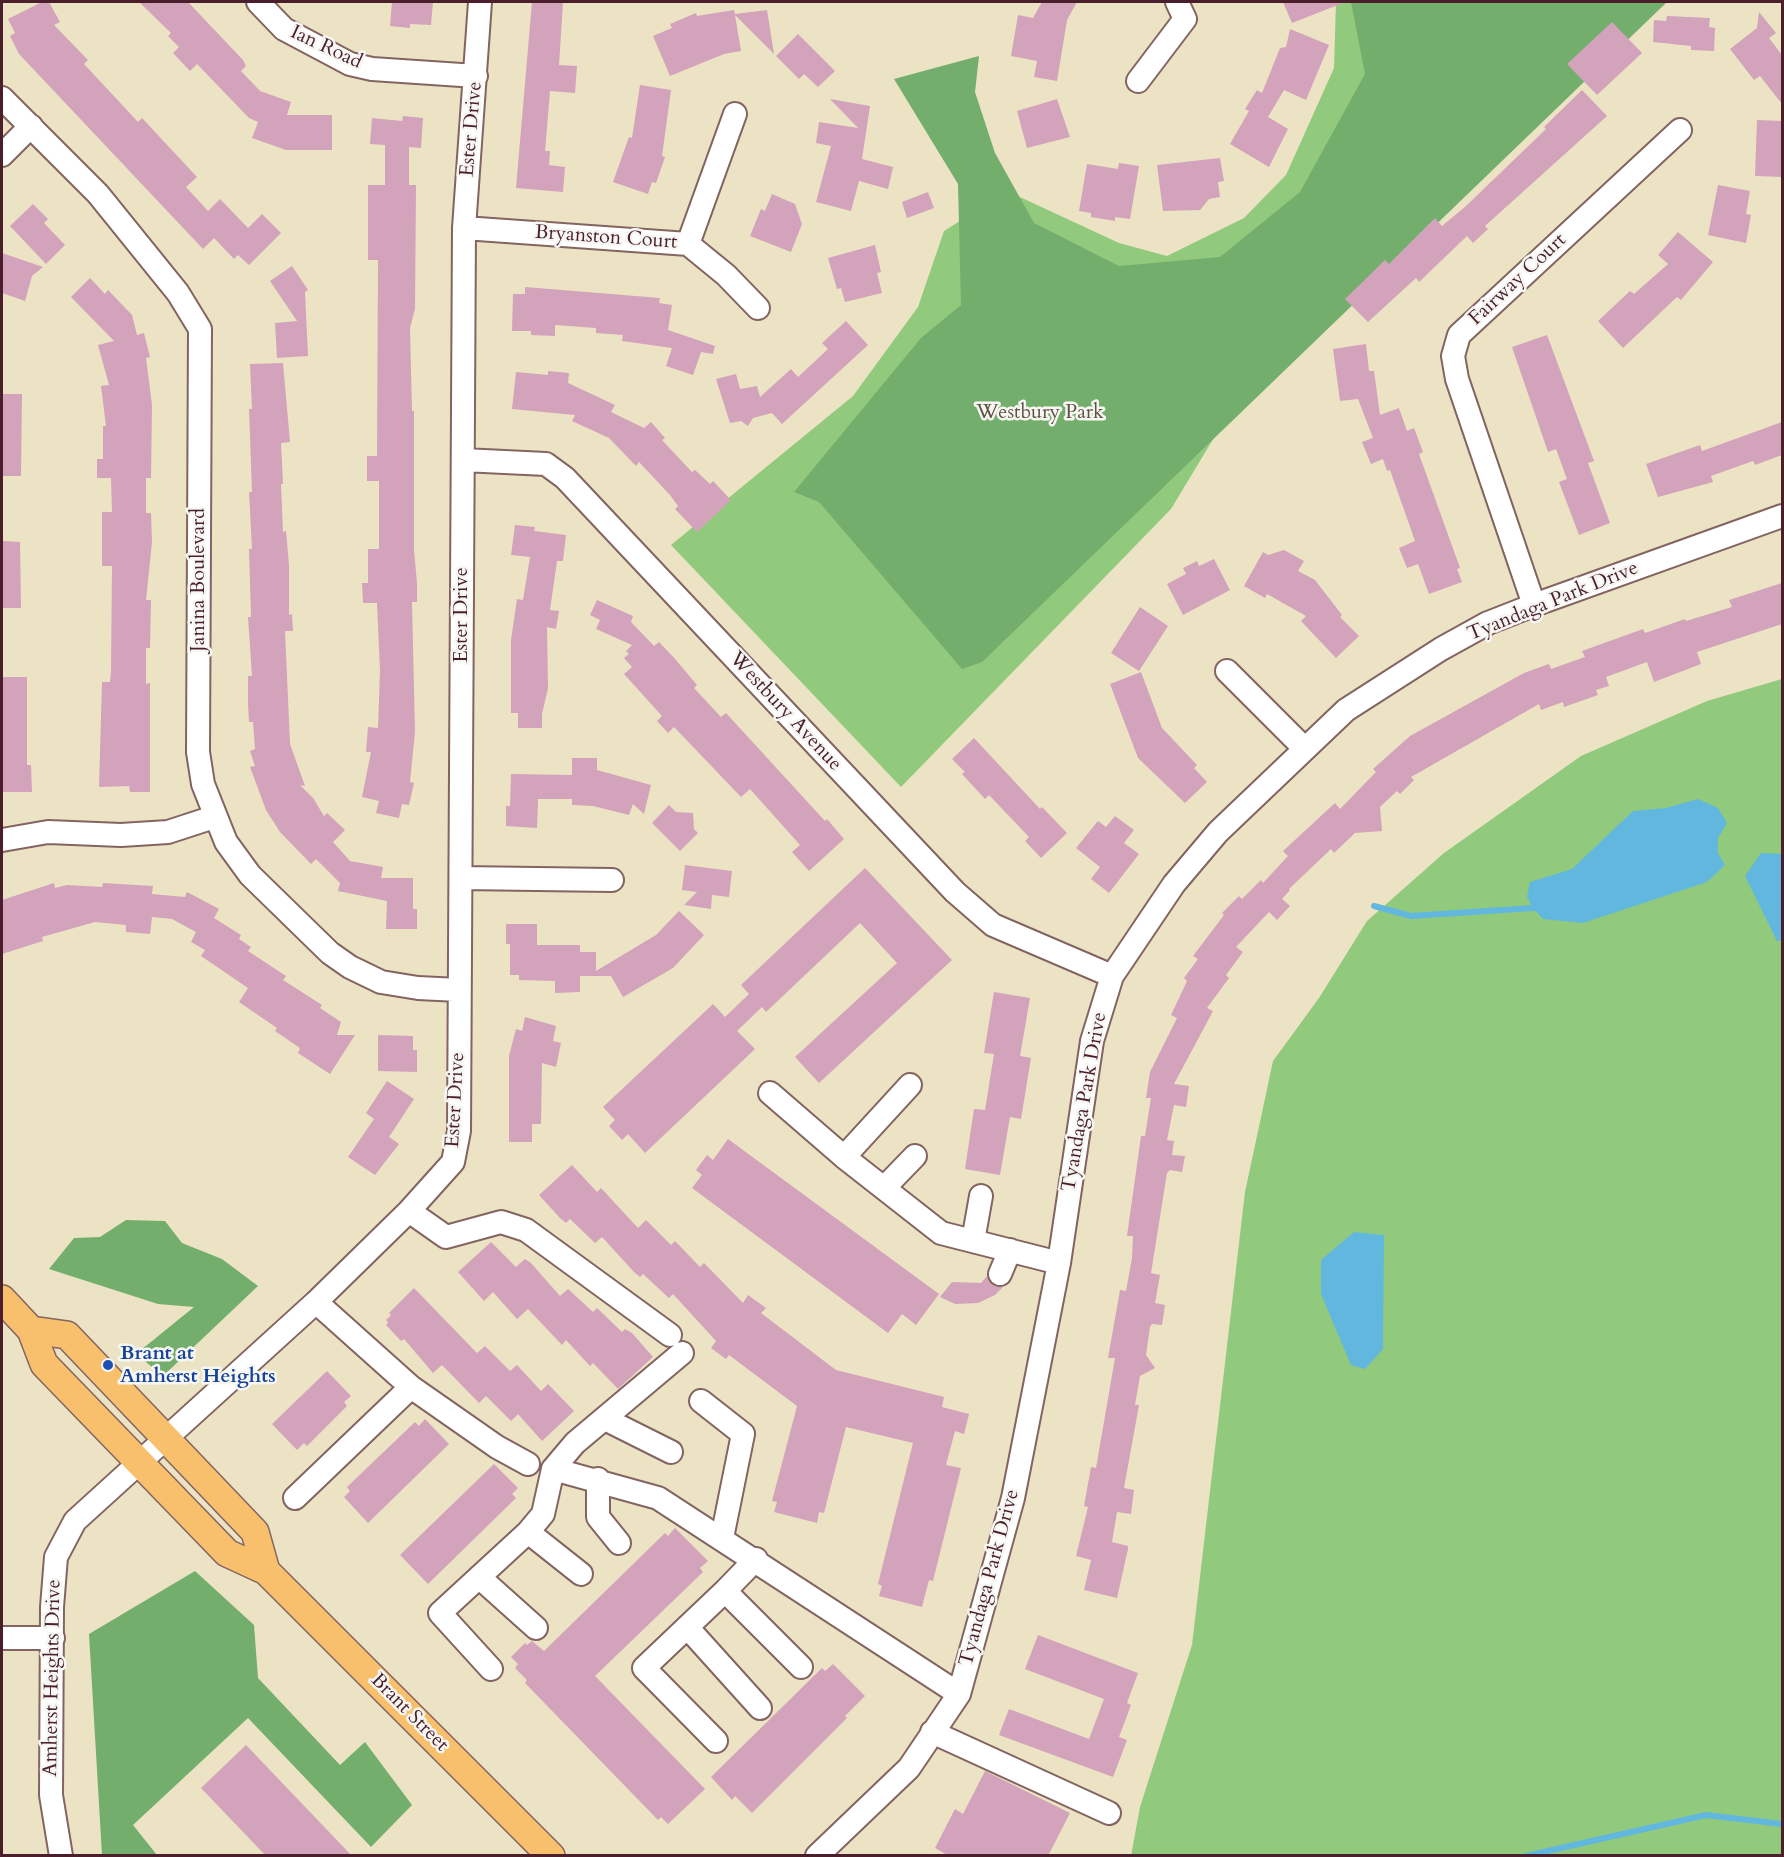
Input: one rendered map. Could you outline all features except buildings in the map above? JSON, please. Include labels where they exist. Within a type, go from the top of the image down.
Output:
[{"type":"main road","name":"Brant Street","points":[[2,1299],[31,1330],[44,1364],[227,1553],[266,1571],[551,1856]]},
{"type":"main road","name":"Brant Street","points":[[31,1330],[67,1335],[255,1532],[266,1571]]},
{"type":"street","name":"Ian Road","points":[[258,2],[284,29],[351,64],[372,69],[476,76]]},
{"type":"street","name":"Ester Drive","points":[[139,1461],[316,1302],[409,1211],[453,1162],[459,1131],[464,228],[480,2]]},
{"type":"street","points":[[1138,81],[1185,19],[1177,2]]},
{"type":"street","name":"Janina Boulevard","points":[[2,98],[98,194],[178,293],[200,329],[198,752],[203,784],[214,817],[226,842],[250,876],[330,953],[350,967],[381,982],[418,988],[459,990]]},
{"type":"street","points":[[688,244],[735,114]]},
{"type":"street","points":[[2,155],[31,126]]},
{"type":"street","name":"Fairway Court","points":[[1534,605],[1457,379],[1453,356],[1459,335],[1680,130]]},
{"type":"street","name":"Bryanston Court","points":[[464,228],[688,244],[726,275],[759,308]]},
{"type":"street","name":"Westbury Avenue","points":[[463,459],[546,464],[565,478],[955,892],[993,925],[1112,976]]},
{"type":"street","name":"Tyandaga Park Drive","points":[[817,1856],[909,1768],[959,1694],[1013,1498],[1059,1263],[1092,1041],[1112,976],[1174,884],[1218,832],[1346,710],[1441,649],[1488,623],[1534,605],[1782,516]]},
{"type":"street","points":[[1227,671],[1304,748]]},
{"type":"street","points":[[2,840],[48,832],[121,834],[168,832],[214,817]]},
{"type":"street","points":[[461,878],[612,880]]},
{"type":"street","points":[[844,1157],[910,1085]]},
{"type":"street","points":[[770,1093],[844,1157],[941,1233],[1059,1263]]},
{"type":"street","points":[[884,1188],[915,1156]]},
{"type":"street","points":[[973,1241],[981,1196]]},
{"type":"street","points":[[409,1211],[446,1237],[501,1222],[526,1230],[676,1344],[605,1419],[574,1443],[554,1469],[543,1514],[528,1532],[440,1613],[491,1669]]},
{"type":"street","points":[[1000,1274],[1010,1250]]},
{"type":"street","points":[[316,1302],[411,1387],[496,1447],[528,1464]]},
{"type":"street","points":[[295,1498],[411,1387]]},
{"type":"street","points":[[701,1401],[743,1434],[722,1538]]},
{"type":"street","points":[[605,1419],[671,1452]]},
{"type":"street","name":"Amherst Heights Drive","points":[[61,1856],[51,1795],[52,1607],[56,1557],[75,1521],[139,1461]]},
{"type":"street","points":[[554,1469],[598,1479],[658,1498],[756,1559],[959,1694]]},
{"type":"street","points":[[598,1479],[598,1517],[619,1543]]},
{"type":"street","points":[[528,1532],[581,1574]]},
{"type":"street","points":[[716,1741],[644,1668],[756,1559]]},
{"type":"street","points":[[479,1577],[536,1628]]},
{"type":"street","points":[[725,1591],[801,1667]]},
{"type":"street","points":[[687,1627],[760,1708]]},
{"type":"street","points":[[2,1638],[53,1638]]},
{"type":"street","points":[[932,1732],[1108,1813]]},
{"type":"green space","name":"Westbury Park","points":[[1336,2],[1542,2],[1256,368],[1171,509],[901,787],[671,545],[853,396],[918,307],[944,231],[1007,191],[1119,243],[1167,256],[1244,218],[1286,175],[1334,68]]},
{"type":"green space","name":"Westbury Park","points":[[1351,2],[1667,2],[982,662],[962,669],[819,502],[794,492],[921,338],[961,305],[958,184],[894,79],[979,56],[975,92],[995,153],[1034,223],[1119,266],[1220,257],[1300,192],[1365,74]]},
{"type":"green space","points":[[1782,679],[1782,1855],[1131,1856],[1140,1807],[1192,1645],[1245,1192],[1273,1061],[1319,998],[1367,921],[1444,853],[1581,756],[1707,701]]},
{"type":"green space","points":[[126,1220],[165,1221],[182,1243],[222,1259],[258,1286],[163,1376],[136,1354],[194,1307],[158,1304],[49,1269],[74,1238],[100,1237]]},
{"type":"green space","points":[[195,1571],[254,1625],[258,1678],[340,1765],[365,1742],[412,1805],[371,1847],[248,1718],[133,1825],[157,1855],[102,1855],[89,1634]]},
{"type":"water","points":[[1698,799],[1718,808],[1727,823],[1718,838],[1718,853],[1725,865],[1707,882],[1583,923],[1543,919],[1533,908],[1527,897],[1530,882],[1572,869],[1633,811],[1666,808]]},
{"type":"water","points":[[1761,853],[1782,854],[1782,941],[1777,941],[1745,876]]},
{"type":"water","points":[[1354,1232],[1384,1235],[1383,1349],[1365,1369],[1351,1365],[1321,1294],[1321,1260]]},
{"type":"waterway","points":[[1374,906],[1411,916],[1533,908]]},
{"type":"waterway","points":[[1526,1856],[1706,1815],[1782,1824]]},
{"type":"place","name":"Brant at Amherst Heights","points":[[108,1365]]}]
